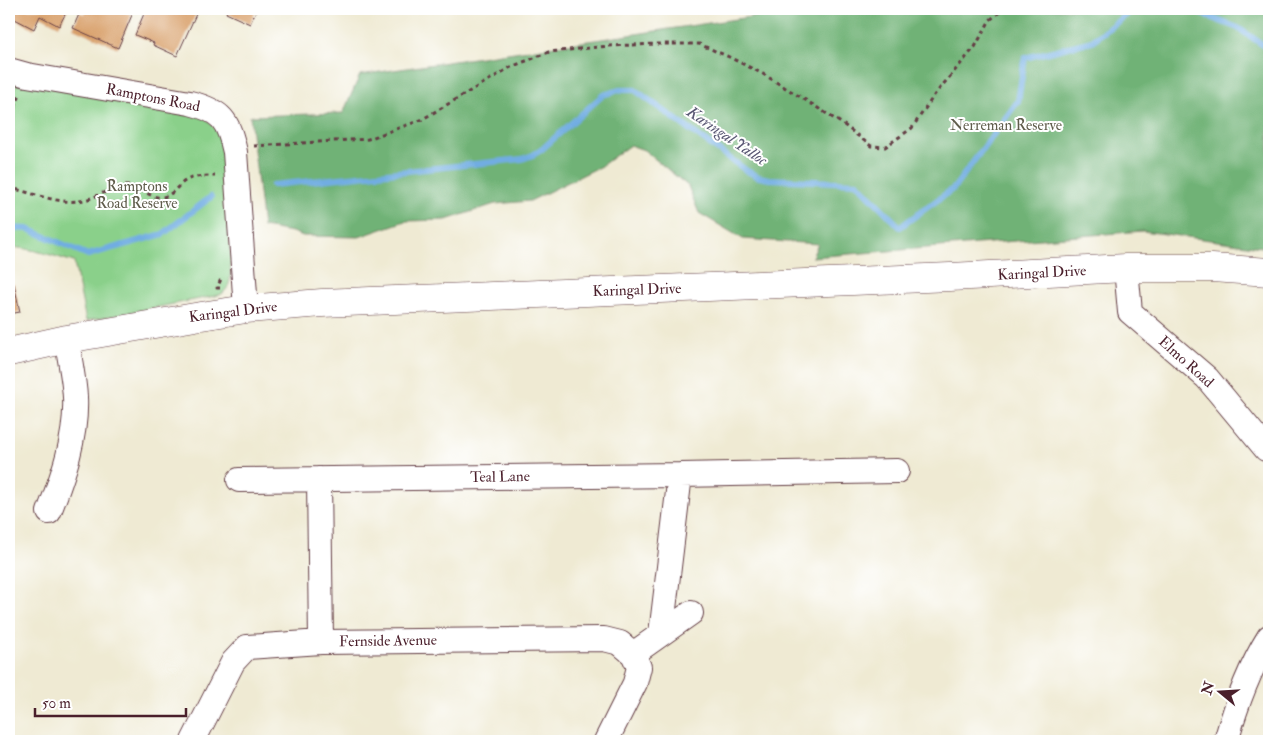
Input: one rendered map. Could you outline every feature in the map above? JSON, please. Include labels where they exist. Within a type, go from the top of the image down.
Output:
[{"type":"main road","name":"Karingal Drive","points":[[9,352],[67,339],[195,317],[246,297],[322,303],[1126,268],[1212,268],[1269,272]]},
{"type":"street","name":"Ramptons Road","points":[[9,70],[27,75],[203,106],[221,117],[228,126],[234,148],[246,297]]},
{"type":"street","name":"Elmo Road","points":[[1126,268],[1130,312],[1207,378],[1266,449]]},
{"type":"street","points":[[49,512],[67,460],[73,429],[75,397],[67,339]]},
{"type":"street","name":"Teal Lane","points":[[239,480],[897,471]]},
{"type":"street","points":[[661,634],[680,475]]},
{"type":"street","points":[[319,479],[321,642]]},
{"type":"street","points":[[606,741],[635,683],[639,667],[633,654],[691,613]]},
{"type":"street","points":[[1226,741],[1242,691],[1269,637]]},
{"type":"street","name":"Fernside Avenue","points":[[193,741],[233,662],[247,647],[321,642],[604,639],[620,643],[633,654]]},
{"type":"path","points":[[234,148],[368,139],[421,120],[511,67],[549,52],[609,46],[656,44],[699,44],[727,56],[763,74],[844,125],[871,146],[885,147],[912,128],[934,94],[974,47],[990,20],[1003,9]]},
{"type":"path","points":[[1262,9],[1269,14]]},
{"type":"path","points":[[9,122],[22,90]]},
{"type":"path","points":[[9,188],[73,202],[92,198],[120,186],[140,188],[153,196],[164,197],[174,192],[185,181],[190,179],[220,175]]},
{"type":"path","points":[[222,275],[217,288],[246,297]]},
{"type":"green space","name":"Nerreman Reserve","points":[[794,9],[1269,9],[1269,248],[1143,231],[812,257],[818,244],[743,239],[699,213],[688,186],[644,150],[630,145],[601,166],[530,201],[495,204],[446,220],[405,221],[359,237],[303,236],[263,227],[250,116],[343,113],[360,75]]},
{"type":"green space","name":"Ramptons Road Reserve","points":[[18,80],[201,114],[222,135],[231,261],[230,280],[224,292],[220,295],[86,321],[74,262],[34,251],[9,247],[9,99]]},
{"type":"building","points":[[16,9],[68,9],[59,26],[40,16],[34,29],[11,17]]},
{"type":"building","points":[[86,9],[118,9],[132,15],[118,48],[73,28],[80,12],[84,14]]},
{"type":"building","points":[[146,9],[189,9],[197,12],[177,56],[135,35]]},
{"type":"building","points":[[228,9],[257,9],[250,24],[226,13]]},
{"type":"building","points":[[14,284],[20,312],[9,314],[9,285]]},
{"type":"waterway","name":"Karingal Yalloc","points":[[273,185],[522,159],[541,150],[603,95],[619,90],[635,90],[747,171],[759,177],[769,179],[857,183],[900,227],[954,188],[1018,101],[1025,58],[1092,41],[1134,9]]},
{"type":"waterway","name":"Karingal Yalloc","points":[[1188,9],[1238,28],[1269,49]]},
{"type":"waterway","name":"Karingal Yalloc","points":[[9,228],[28,229],[88,255],[163,234],[211,197]]}]
